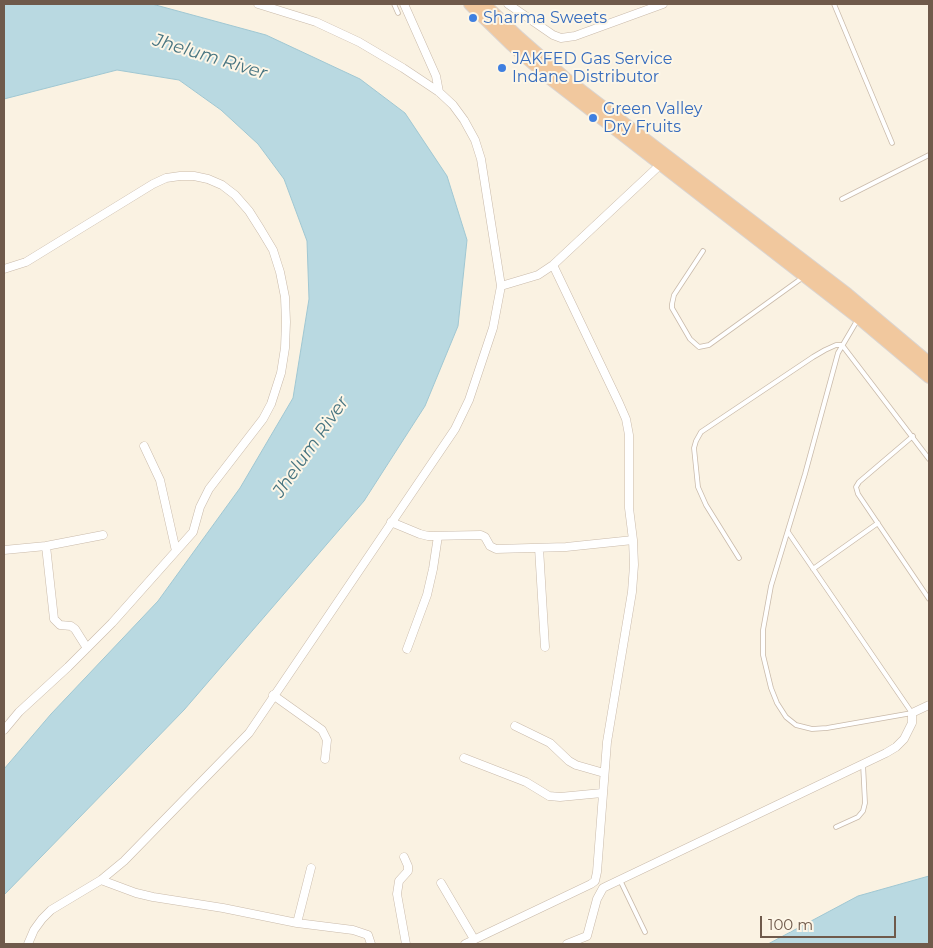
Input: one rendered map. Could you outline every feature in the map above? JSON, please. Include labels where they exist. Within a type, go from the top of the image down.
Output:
[{"type":"highway","points":[[470,4],[551,79],[661,164],[809,272]]},
{"type":"highway","points":[[484,4],[566,79],[862,314],[929,363]]},
{"type":"highway","points":[[862,314],[929,377]]},
{"type":"street","points":[[28,944],[34,930],[51,910],[101,880],[124,861],[248,733],[264,712],[273,695],[455,429],[469,400],[490,336],[498,304],[501,286],[481,159],[475,140],[453,105],[439,92],[359,42],[316,22],[258,4]]},
{"type":"street","points":[[404,4],[436,76],[439,92]]},
{"type":"street","points":[[508,4],[553,35],[561,38],[575,36],[663,4]]},
{"type":"street","points":[[501,286],[538,275],[553,265],[661,164]]},
{"type":"street","points":[[4,268],[26,262],[153,184],[166,178],[194,176],[222,185],[235,195],[248,211],[273,250],[285,297],[285,348],[281,373],[271,404],[263,419],[209,489],[200,507],[193,532],[112,623],[18,712],[4,730]]},
{"type":"street","points":[[464,944],[591,884],[595,880],[597,872],[607,742],[632,592],[634,565],[629,508],[630,449],[626,419],[553,265]]},
{"type":"street","points":[[144,446],[160,480],[176,552]]},
{"type":"street","points":[[391,522],[420,534],[438,536],[482,535],[490,546],[496,549],[574,546],[633,540]]},
{"type":"street","points":[[4,550],[46,546],[103,535]]},
{"type":"street","points":[[407,648],[427,595],[438,536]]},
{"type":"street","points":[[46,546],[54,619],[60,625],[71,626],[75,629],[87,648]]},
{"type":"street","points":[[539,548],[545,647]]},
{"type":"street","points":[[273,695],[322,730],[327,740],[325,759]]},
{"type":"street","points":[[567,944],[587,936],[597,899],[603,888],[896,747],[904,739],[912,722],[912,713],[929,705]]},
{"type":"street","points":[[514,726],[550,743],[576,765],[604,773]]},
{"type":"street","points":[[464,758],[526,782],[549,796],[560,797],[602,793]]},
{"type":"street","points":[[404,857],[408,870],[399,881],[397,894],[406,944]]},
{"type":"street","points":[[297,923],[312,868]]},
{"type":"street","points":[[101,880],[145,895],[297,923],[359,932],[368,936],[370,944]]},
{"type":"street","points":[[441,883],[474,939]]},
{"type":"lane","points":[[394,4],[398,12]]},
{"type":"lane","points":[[834,4],[892,143]]},
{"type":"lane","points":[[842,199],[929,155]]},
{"type":"lane","points":[[703,251],[674,295],[672,304],[672,308],[690,340],[699,347],[708,345],[809,272]]},
{"type":"lane","points":[[788,532],[912,713],[827,728],[812,729],[796,725],[786,717],[777,703],[771,688],[763,655],[762,643],[771,586],[842,345],[862,314]]},
{"type":"lane","points":[[740,558],[706,505],[698,487],[694,448],[698,436],[701,432],[813,357],[836,345],[842,345]]},
{"type":"lane","points":[[842,345],[929,458]]},
{"type":"lane","points":[[913,436],[859,482],[856,487],[858,494],[929,600]]},
{"type":"lane","points":[[812,569],[878,523]]},
{"type":"lane","points":[[836,827],[858,817],[863,811],[865,803],[863,764]]},
{"type":"lane","points":[[620,880],[645,932]]},
{"type":"water","name":"Jhelum River","points":[[4,4],[152,4],[266,35],[360,79],[405,113],[447,176],[467,240],[458,326],[425,406],[364,501],[184,710],[4,895],[4,769],[51,714],[158,601],[240,488],[293,398],[309,299],[307,241],[284,179],[258,144],[221,110],[179,80],[117,70],[4,99]]},
{"type":"water","points":[[929,876],[929,944],[768,944],[858,896]]},
{"type":"place","name":"Sharma Sweets","points":[[473,18]]},
{"type":"place","name":"JAKFED Gas Service Indane Distributor","points":[[502,68]]},
{"type":"place","name":"Green Valley Dry Fruits","points":[[593,118]]}]
